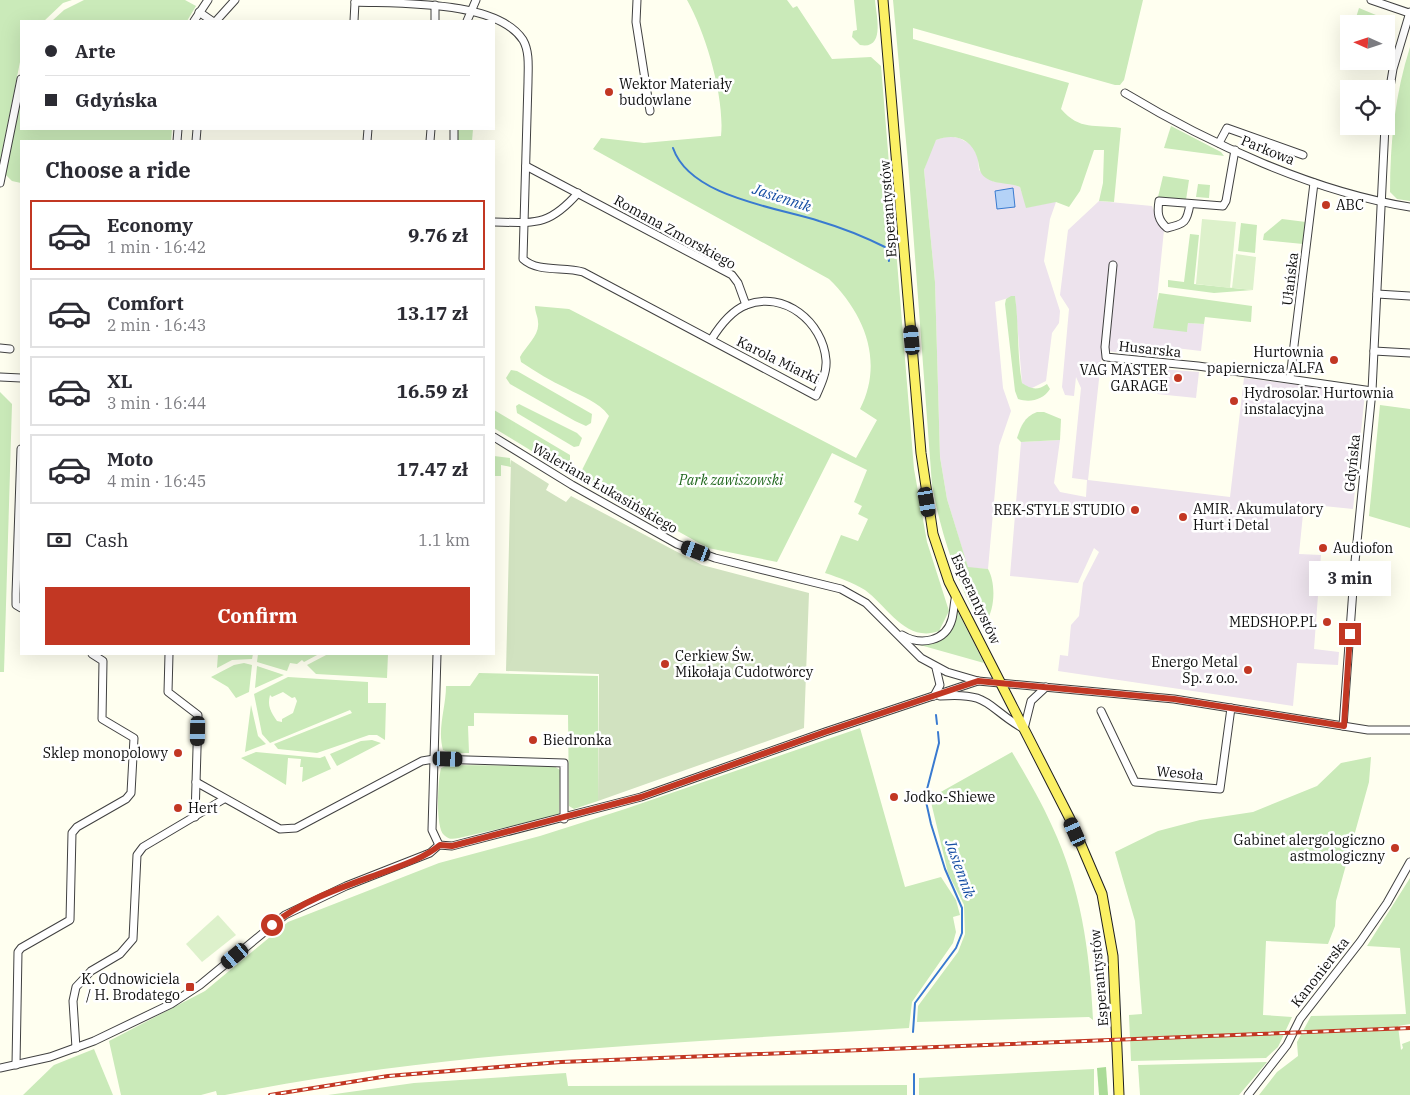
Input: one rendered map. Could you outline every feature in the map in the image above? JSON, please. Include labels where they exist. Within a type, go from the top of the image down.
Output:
[{"type":"main road","name":"Esperantystów","points":[[883,0],[923,476],[933,534],[956,595],[1070,819],[1103,900],[1115,972],[1119,1095]]},
{"type":"street","points":[[195,20],[208,0]]},
{"type":"street","points":[[215,20],[235,0]]},
{"type":"street","points":[[467,20],[476,0]]},
{"type":"street","points":[[637,0],[636,22],[650,110]]},
{"type":"street","points":[[1371,0],[1410,13],[1391,80]]},
{"type":"street","points":[[354,20],[356,1],[398,2],[472,8],[510,26],[523,41],[528,57],[524,223]]},
{"type":"street","points":[[434,20],[435,6]]},
{"type":"street","points":[[199,12],[212,20]]},
{"type":"street","points":[[0,183],[20,84]]},
{"type":"street","name":"Parkowa","points":[[1125,93],[1219,143],[1314,182],[1382,203],[1410,208]]},
{"type":"street","points":[[1219,143],[1227,128],[1303,155]]},
{"type":"street","name":"Gdyńska","points":[[1344,726],[1355,562],[1372,391],[1385,135]]},
{"type":"street","points":[[1190,204],[1187,218],[1180,225],[1167,228],[1161,222],[1157,213],[1159,201],[1223,206],[1226,201],[1235,150]]},
{"type":"street","name":"Romana Zmorskiego","points":[[526,166],[732,275],[738,283],[746,305]]},
{"type":"street","name":"Ułańska","points":[[1290,378],[1314,182]]},
{"type":"street","points":[[495,222],[524,223],[544,221],[563,210],[578,193]]},
{"type":"street","name":"Karola Miarki","points":[[524,223],[523,259],[529,265],[570,268],[583,272],[816,396],[822,384],[827,361],[819,332],[808,317],[789,307],[764,303],[746,305],[728,317],[711,340]]},
{"type":"street","name":"Husarska","points":[[1113,266],[1105,347],[1106,357],[1290,378],[1372,391]]},
{"type":"street","points":[[1377,294],[1410,296]]},
{"type":"street","points":[[0,348],[10,349]]},
{"type":"street","points":[[1374,351],[1410,353]]},
{"type":"street","points":[[0,377],[20,378]]},
{"type":"street","name":"Waleriana Łukasińskiego","points":[[495,438],[572,485],[677,544],[715,558],[841,589],[866,603],[897,632],[913,651],[936,668],[978,681],[1174,699],[1344,726],[1392,731],[1410,730]]},
{"type":"street","points":[[19,606],[20,541]]},
{"type":"street","name":"Waleriana Łukasińskiego","points":[[897,632],[912,640],[922,642],[943,633],[952,619],[956,595]]},
{"type":"street","points":[[16,1065],[18,952],[70,920],[72,833],[77,827],[126,799],[131,793],[134,738],[102,719],[103,661],[94,655]]},
{"type":"street","points":[[169,655],[168,692],[198,715],[195,817]]},
{"type":"street","points":[[437,655],[432,830],[440,845]]},
{"type":"street","points":[[934,696],[940,685],[936,668]]},
{"type":"street","points":[[0,1068],[76,1048],[171,1004],[200,985],[285,915],[346,886],[418,859],[440,845],[452,846],[564,819],[641,797],[934,696],[952,688],[978,681]]},
{"type":"street","points":[[934,696],[957,695],[978,697],[1024,729],[1031,701],[1046,687]]},
{"type":"street","name":"Wesoła","points":[[1101,711],[1135,782],[1220,789],[1231,708]]},
{"type":"street","points":[[196,782],[280,829],[296,828],[422,761],[434,759],[564,762],[564,819]]},
{"type":"street","points":[[76,1048],[73,1001],[76,987],[91,971],[120,954],[133,939],[137,854],[143,847],[224,799]]},
{"type":"street","name":"Kanonierska","points":[[1248,1095],[1287,1045],[1300,1019],[1360,942],[1387,902],[1410,862]]},
{"type":"shaded area","points":[[948,136],[959,138],[972,145],[978,158],[979,170],[994,182],[1010,183],[1020,187],[1022,193],[1056,202],[1050,219],[1044,261],[1060,311],[1059,323],[1052,333],[1046,381],[1030,389],[1022,383],[1015,296],[995,302],[1003,388],[1011,411],[999,446],[988,569],[968,568],[947,499],[940,457],[935,282],[924,170],[936,140]]},
{"type":"shaded area","points":[[1099,201],[1152,206],[1158,223],[1164,230],[1157,299],[1187,332],[1188,323],[1204,324],[1201,351],[1141,344],[1140,355],[1107,351],[1101,361],[1088,480],[1230,497],[1244,378],[1365,393],[1353,509],[1304,504],[1299,554],[1321,555],[1314,649],[1339,652],[1338,665],[1297,663],[1293,706],[1058,671],[1060,655],[1068,656],[1071,625],[1079,616],[1083,583],[1099,552],[1094,548],[1078,583],[1010,576],[1021,442],[1060,440],[1054,483],[1060,492],[1086,497],[1087,480],[1072,478],[1081,388],[1076,377],[1074,396],[1065,395],[1062,387],[1069,309],[1060,295],[1068,230]]},
{"type":"shaded area","points":[[1160,369],[1199,372],[1196,398],[1157,394]]},
{"type":"green space","points":[[0,0],[72,0],[63,3],[45,20],[20,20],[20,62],[0,162]]},
{"type":"green space","points":[[84,0],[185,0],[196,6],[188,20],[53,20],[64,10]]},
{"type":"green space","name":"Park zawiszowski","points":[[687,0],[787,0],[793,8],[797,6],[832,59],[871,57],[881,66],[914,469],[927,542],[949,611],[939,631],[927,633],[907,628],[865,590],[851,582],[825,573],[841,535],[858,541],[868,519],[858,514],[862,506],[854,502],[867,470],[832,453],[777,562],[708,548],[579,476],[609,416],[595,403],[521,362],[520,357],[535,336],[538,327],[535,306],[569,309],[856,458],[877,420],[860,409],[867,391],[870,374],[870,356],[867,339],[852,307],[829,279],[593,149],[601,138],[644,143],[721,136],[720,104],[713,66],[701,30]]},
{"type":"green space","points":[[854,0],[875,0],[878,30],[873,42],[868,45],[860,45],[852,37],[853,31],[857,30]]},
{"type":"green space","points":[[893,0],[1143,0],[1124,80],[1120,85],[913,28],[913,39],[1069,83],[1061,109],[1068,116],[1081,124],[1121,128],[1114,202],[1099,201],[1103,183],[1104,150],[1094,150],[1080,191],[1069,207],[1056,202],[1026,208],[1020,187],[994,182],[983,176],[971,145],[955,137],[936,140],[924,170],[935,282],[940,457],[947,499],[968,567],[988,569],[991,575],[993,603],[986,622],[980,603],[972,609],[959,579],[943,533],[932,485],[908,163]]},
{"type":"green space","points":[[1359,8],[1376,15],[1357,15]]},
{"type":"green space","points":[[1410,47],[1410,201],[1397,199],[1390,192],[1395,113]]},
{"type":"green space","points":[[20,100],[20,130],[172,130],[171,140],[20,140],[20,183],[12,181],[5,174]]},
{"type":"green space","points":[[1171,126],[1221,152],[1224,156],[1164,148]]},
{"type":"green space","points":[[458,130],[473,130],[472,140],[458,140]]},
{"type":"green space","points":[[1163,176],[1189,180],[1186,200],[1158,197]]},
{"type":"green space","points":[[1198,184],[1210,185],[1209,198],[1196,197]]},
{"type":"green space","points":[[1202,219],[1236,222],[1230,288],[1196,284]]},
{"type":"green space","points":[[1282,219],[1306,222],[1303,244],[1263,240],[1264,234]]},
{"type":"green space","points":[[1241,223],[1257,225],[1255,253],[1238,251]]},
{"type":"green space","points":[[1190,234],[1199,235],[1194,284],[1253,290],[1214,293],[1168,287],[1168,280],[1184,282]]},
{"type":"green space","points":[[1236,254],[1256,257],[1253,290],[1232,288]]},
{"type":"green space","points":[[1159,293],[1252,306],[1251,322],[1205,317],[1204,324],[1188,323],[1187,332],[1153,328]]},
{"type":"green space","points":[[1015,296],[1022,383],[1034,388],[1040,388],[1047,384],[1050,389],[1044,396],[1036,400],[1018,399],[1015,391],[1005,304],[1006,299]]},
{"type":"green space","points":[[511,370],[517,371],[592,414],[591,423],[586,426],[575,421],[510,384],[506,378]]},
{"type":"green space","points":[[0,392],[12,404],[4,672],[0,672]]},
{"type":"green space","points":[[519,404],[577,433],[582,438],[579,446],[574,447],[517,413],[516,406]]},
{"type":"green space","points":[[1380,405],[1410,409],[1410,528],[1369,516]]},
{"type":"green space","points":[[495,411],[570,455],[570,462],[566,472],[495,429]]},
{"type":"green space","points":[[1037,412],[1044,412],[1061,419],[1060,440],[1021,442],[1017,438],[1026,419]]},
{"type":"green space","points":[[495,456],[510,458],[511,467],[501,465],[501,476],[495,476]]},
{"type":"green space","points":[[511,460],[549,484],[546,490],[566,502],[571,496],[702,565],[809,593],[804,728],[598,801],[599,674],[506,671]]},
{"type":"green space","points":[[957,610],[984,663],[920,645],[935,642],[945,635],[952,624]]},
{"type":"green space","points":[[218,655],[253,655],[252,659],[232,660],[217,668]]},
{"type":"green space","points":[[258,655],[317,655],[304,662],[302,660],[297,664],[290,663],[287,671],[257,662]]},
{"type":"green space","points":[[326,655],[388,655],[387,678],[316,674],[307,665]]},
{"type":"green space","points":[[244,663],[252,665],[249,692],[236,698],[228,687],[211,677],[234,665]]},
{"type":"green space","points":[[257,666],[284,675],[255,688]]},
{"type":"green space","points":[[479,673],[598,676],[598,801],[574,809],[569,806],[568,715],[474,713],[474,726],[468,726],[469,753],[451,753],[443,750],[441,726],[446,686],[470,686]]},
{"type":"green space","points":[[288,677],[368,682],[368,703],[386,703],[385,740],[377,735],[369,735],[317,753],[278,749],[274,744],[352,713],[350,710],[270,743],[262,734],[254,694]],"holes":[[[283,692],[292,698],[295,697],[297,701],[293,713],[282,719],[282,722],[277,721],[270,709],[270,695],[272,697]]]},
{"type":"green space","points":[[251,705],[258,736],[266,744],[245,752]]},
{"type":"green space","points":[[860,728],[905,887],[941,877],[956,900],[960,915],[953,917],[956,932],[953,943],[912,1002],[909,1028],[566,1050],[480,1058],[310,1080],[225,1095],[217,1095],[216,1091],[201,1095],[121,1095],[109,1041],[205,991],[288,922],[439,863],[540,836],[625,809]]},
{"type":"green space","points":[[372,740],[381,743],[337,766],[330,754],[361,741]]},
{"type":"green space","points":[[256,752],[320,758],[325,756],[331,769],[302,782],[303,767],[300,767],[301,759],[288,758],[286,785],[241,758]]},
{"type":"green space","points":[[1012,752],[1048,817],[1070,873],[1077,897],[1086,945],[1093,1020],[1089,1017],[917,1022],[918,1006],[958,952],[965,934],[964,905],[948,873],[930,798]]},
{"type":"green space","points":[[1371,757],[1369,782],[1336,901],[1335,926],[1328,944],[1266,941],[1263,1015],[1292,1017],[1278,1047],[1266,1058],[1131,1061],[1129,1015],[1142,1014],[1135,921],[1115,852],[1158,831],[1200,820],[1253,812],[1317,786],[1341,763]]},
{"type":"green space","points":[[448,765],[554,766],[560,770],[559,815],[459,838],[448,838],[441,830],[439,823],[438,803],[441,768]]},
{"type":"green space","points":[[1410,878],[1410,1024],[1398,1026],[1401,1050],[1403,1048],[1402,1044],[1410,1041],[1410,1095],[1259,1095],[1277,1072],[1298,1056],[1297,1042],[1311,1016],[1406,1014],[1400,948],[1367,946]]},
{"type":"green space","points":[[218,915],[236,935],[202,962],[186,944]]},
{"type":"green space","points":[[94,1049],[113,1095],[23,1095],[54,1065]]},
{"type":"green space","points":[[1267,1062],[1239,1095],[1140,1095],[1138,1065]]},
{"type":"green space","points":[[1106,1067],[1108,1095],[1099,1095],[1097,1068]]},
{"type":"green space","points":[[1094,1069],[1094,1095],[919,1095],[919,1078]]},
{"type":"green space","points":[[566,1073],[568,1086],[907,1085],[907,1095],[328,1095],[414,1083]]},
{"type":"water","points":[[1013,188],[1015,207],[997,209],[995,191]]},
{"type":"waterway","name":"Jasiennik","points":[[673,148],[682,165],[697,178],[715,189],[736,198],[828,224],[862,236],[887,248],[889,261]]},
{"type":"waterway","name":"Jasiennik","points":[[936,715],[937,724]]},
{"type":"waterway","name":"Jasiennik","points":[[913,1032],[915,1003],[956,948],[962,933],[962,908],[945,869],[925,797],[939,743],[938,732]]},
{"type":"waterway","name":"Jasiennik","points":[[914,1074],[914,1095]]},
{"type":"railway","points":[[270,1095],[388,1076],[561,1062],[1410,1028]]},
{"type":"place","name":"Wektor Materiały budowlane","points":[[609,92]]},
{"type":"place","name":"ABC","points":[[1326,205]]},
{"type":"place","name":"Hurtownia papiernicza ALFA","points":[[1334,360]]},
{"type":"place","name":"VAG MASTER GARAGE","points":[[1178,378]]},
{"type":"place","name":"Hydrosolar. Hurtownia instalacyjna","points":[[1234,401]]},
{"type":"place","name":"REK-STYLE STUDIO","points":[[1135,510]]},
{"type":"place","name":"AMIR. Akumulatory Hurt i Detal","points":[[1183,517]]},
{"type":"place","name":"Audiofon","points":[[1323,548]]},
{"type":"place","name":"MEDSHOP.PL","points":[[1327,622]]},
{"type":"place","name":"Cerkiew Św. Mikołaja Cudotwórcy","points":[[665,664]]},
{"type":"place","name":"Energo Metal Sp. z o.o.","points":[[1248,670]]},
{"type":"place","name":"Biedronka","points":[[533,740]]},
{"type":"place","name":"Sklep monopolowy","points":[[178,753]]},
{"type":"place","name":"Jodko-Shiewe","points":[[894,797]]},
{"type":"place","name":"Hert","points":[[178,808]]},
{"type":"place","name":"Gabinet alergologiczno astmologiczny","points":[[1395,848]]},
{"type":"place","name":"K. Odnowiciela / H. Brodatego","points":[[190,987]]},
{"type":"route","points":[[272,925],[285,915],[315,900],[346,886],[408,863],[430,853],[440,845],[452,846],[564,819],[641,797],[825,732],[930,698],[952,688],[978,681],[1174,699],[1344,726],[1350,634]]}]
